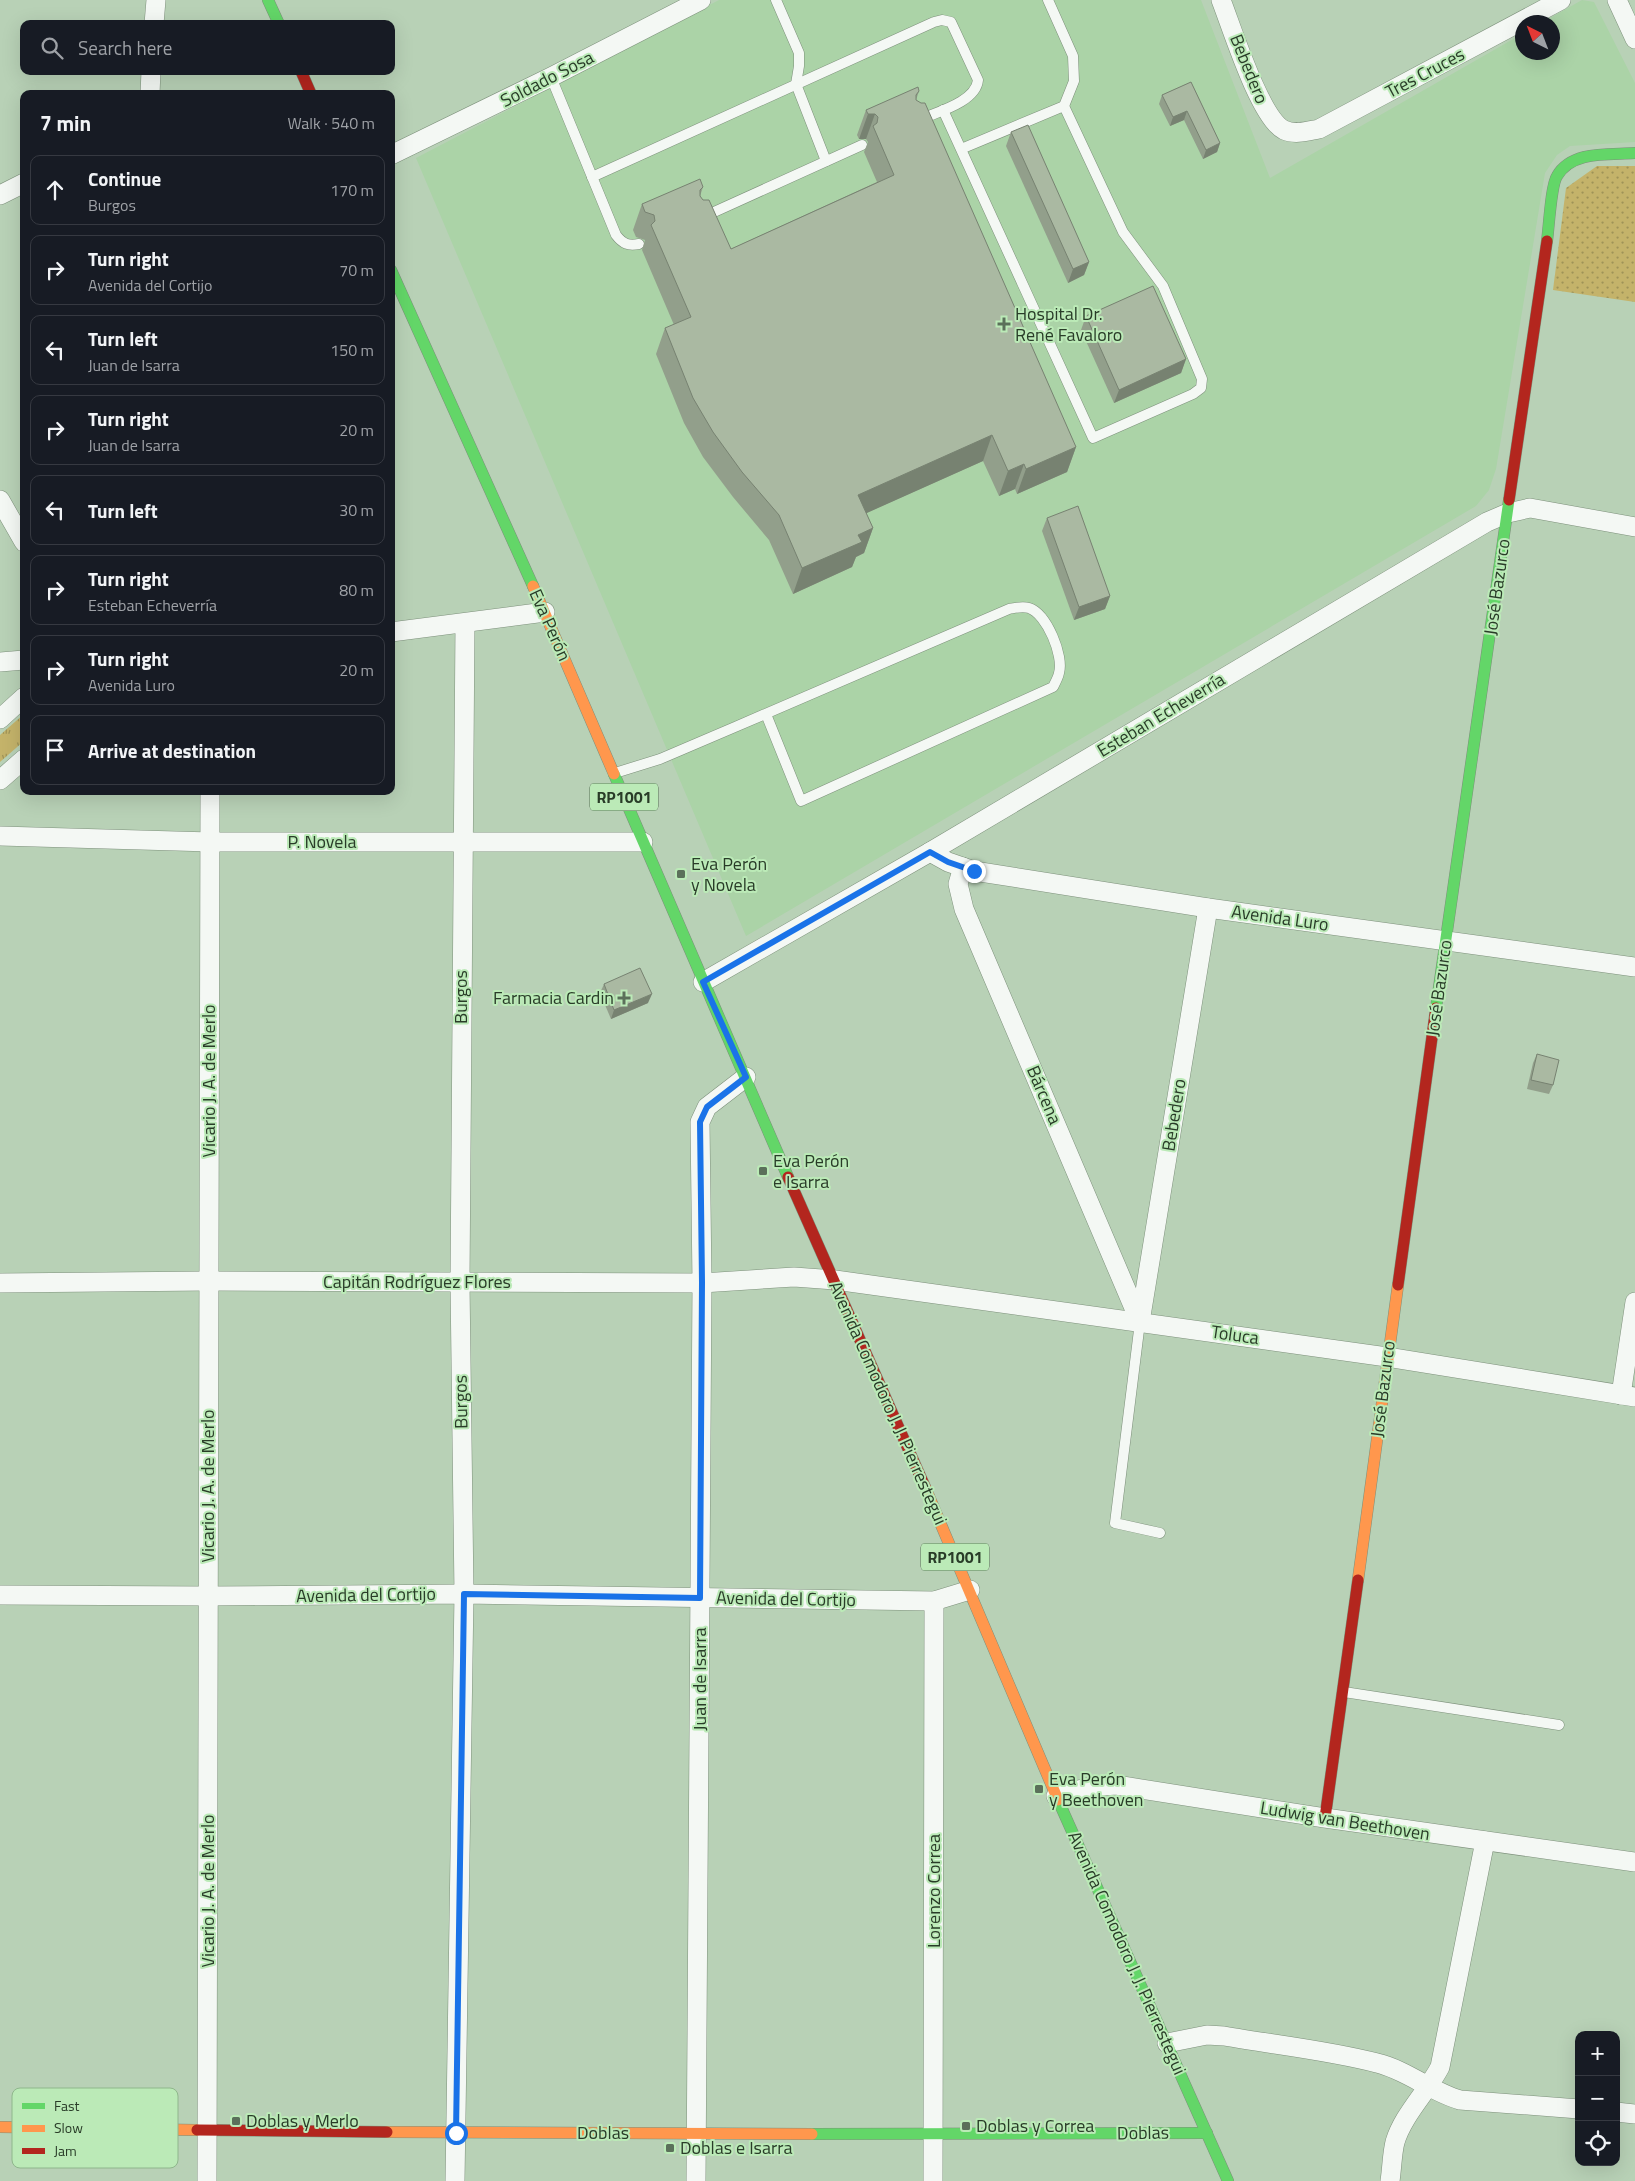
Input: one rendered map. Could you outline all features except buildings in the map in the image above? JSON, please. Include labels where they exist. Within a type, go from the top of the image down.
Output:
[{"type":"street","points":[[154,20],[156,0]]},
{"type":"street","points":[[268,0],[277,20]]},
{"type":"street","name":"Soldado Sosa","points":[[395,153],[551,77],[701,0]]},
{"type":"street","name":"Bebedero","points":[[1221,0],[1263,106],[1274,123],[1285,131]]},
{"type":"street","name":"Tres Cruces","points":[[1285,131],[1300,133],[1319,129],[1561,0]]},
{"type":"street","points":[[1617,0],[1635,39]]},
{"type":"street","points":[[150,90],[151,75]]},
{"type":"street","points":[[303,75],[309,90]]},
{"type":"street","name":"José Bazurco","points":[[1325,1818],[1445,940],[1556,177],[1568,163],[1587,156],[1635,154]]},
{"type":"street","points":[[0,195],[20,185]]},
{"type":"street","name":"Eva Perón","points":[[395,279],[545,612],[703,982]]},
{"type":"street","points":[[0,500],[20,535]]},
{"type":"street","name":"Esteban Echeverría","points":[[703,982],[930,852],[1487,522],[1508,513],[1530,508],[1635,527]]},
{"type":"street","points":[[395,632],[545,612]]},
{"type":"street","name":"Burgos","points":[[455,2181],[464,1594],[460,1283],[465,623]]},
{"type":"street","points":[[0,662],[20,660]]},
{"type":"street","points":[[0,719],[20,701]]},
{"type":"street","points":[[0,780],[20,762]]},
{"type":"street","name":"Vicario J. A. de Merlo","points":[[207,2181],[210,795]]},
{"type":"street","name":"P. Novela","points":[[0,836],[211,842],[643,842]]},
{"type":"street","name":"Avenida Luro","points":[[930,852],[948,862],[974,871],[1208,908],[1635,967]]},
{"type":"street","name":"Bárcena","points":[[963,867],[958,884],[964,909],[1140,1322]]},
{"type":"street","name":"Bebedero","points":[[1140,1322],[1208,908]]},
{"type":"street","name":"Avenida Comodoro J. J. Pierrestegui","points":[[703,982],[970,1590],[1056,1796],[1228,2181]]},
{"type":"street","name":"Juan de Isarra","points":[[696,2181],[698,2133],[702,1282],[700,1122],[707,1107],[746,1077]]},
{"type":"street","name":"Capitán Rodríguez Flores","points":[[0,1283],[208,1281],[702,1282],[794,1277],[835,1280]]},
{"type":"street","name":"Toluca","points":[[835,1280],[1387,1357],[1628,1396]]},
{"type":"street","points":[[1628,1396],[1635,1302]]},
{"type":"street","name":"Avenida del Cortijo","points":[[0,1595],[464,1594],[934,1601],[970,1590]]},
{"type":"street","name":"Lorenzo Correa","points":[[934,1601],[934,2181]]},
{"type":"street","name":"Ludwig van Beethoven","points":[[1056,1796],[1090,1787],[1116,1785],[1485,1842],[1635,1862]]},
{"type":"street","points":[[1390,2181],[1396,2141],[1409,2114],[1430,2085],[1440,2067],[1485,1842]]},
{"type":"street","points":[[1167,2043],[1207,2035],[1233,2038],[1379,2063],[1408,2074],[1448,2096],[1460,2100],[1575,2109]]},
{"type":"street","points":[[1620,2112],[1635,2114]]},
{"type":"street","name":"Doblas","points":[[178,2130],[934,2135],[1207,2133]]},
{"type":"lane","points":[[776,0],[799,53],[796,84],[826,161]]},
{"type":"lane","points":[[962,149],[1064,106],[1074,80],[1073,56],[1048,0]]},
{"type":"lane","points":[[592,177],[934,22],[942,20],[951,22],[978,80],[977,86],[970,97],[913,122]]},
{"type":"lane","points":[[551,77],[616,235],[621,242],[630,246],[639,244]]},
{"type":"lane","points":[[943,110],[1093,438],[1194,394],[1201,388],[1202,379],[1163,286],[1123,232],[1064,106]]},
{"type":"lane","points":[[697,219],[862,145]]},
{"type":"lane","points":[[614,773],[690,747],[766,714],[1009,609],[1018,607],[1030,608],[1039,615],[1052,636],[1060,657],[1059,673],[1052,688],[801,801],[766,714]]},
{"type":"lane","points":[[1140,1322],[1115,1523],[1160,1533]]},
{"type":"lane","points":[[1343,1692],[1559,1725]]},
{"type":"shaded area","name":"Hospital Dr. René Favaloro","points":[[719,0],[1201,0],[1270,178],[1515,38],[1515,60],[1560,60],[1560,15],[1555,15],[1582,0],[1594,2],[1635,83],[1635,142],[1570,146],[1557,155],[1545,173],[1496,469],[1489,490],[1476,506],[746,936],[416,158]]},
{"type":"green space","points":[[1597,166],[1635,166],[1635,302],[1553,290],[1566,188]]},
{"type":"green space","points":[[20,718],[20,744],[0,762],[0,735]]},
{"type":"traffic: fast","points":[[268,0],[277,20]]},
{"type":"traffic: fast","points":[[1547,241],[1553,188],[1557,176],[1564,168],[1581,158],[1603,154],[1635,153]]},
{"type":"traffic: fast","points":[[395,279],[533,586]]},
{"type":"traffic: fast","points":[[1436,1008],[1509,500]]},
{"type":"traffic: fast","points":[[614,774],[788,1177]]},
{"type":"traffic: fast","points":[[1058,1800],[1228,2181]]},
{"type":"traffic: fast","points":[[812,2134],[1207,2133]]},
{"type":"traffic: slow","points":[[533,586],[614,774]]},
{"type":"traffic: slow","points":[[1358,1580],[1398,1285]]},
{"type":"traffic: slow","points":[[925,1487],[1058,1800]]},
{"type":"traffic: slow","points":[[0,2127],[12,2127]]},
{"type":"traffic: slow","points":[[178,2130],[197,2130]]},
{"type":"traffic: slow","points":[[387,2132],[812,2134]]},
{"type":"traffic: jam","points":[[303,75],[309,90]]},
{"type":"traffic: jam","points":[[1509,500],[1547,241]]},
{"type":"traffic: jam","points":[[1398,1285],[1436,1008]]},
{"type":"traffic: jam","points":[[788,1177],[925,1487]]},
{"type":"traffic: jam","points":[[1325,1818],[1358,1580]]},
{"type":"traffic: jam","points":[[197,2130],[387,2132]]},
{"type":"place","name":"Hospital Dr. René Favaloro","points":[[1004,324]]},
{"type":"place","name":"Eva Perón y Novela","points":[[681,874]]},
{"type":"place","name":"Farmacia Cardin","points":[[624,998]]},
{"type":"place","name":"Eva Perón e Isarra","points":[[763,1171]]},
{"type":"place","name":"Eva Perón y Beethoven","points":[[1039,1789]]},
{"type":"place","name":"Doblas y Merlo","points":[[236,2121]]},
{"type":"place","name":"Doblas y Correa","points":[[966,2126]]},
{"type":"place","name":"Doblas e Isarra","points":[[670,2148]]},
{"type":"route","points":[[456,2133],[464,1594],[700,1598],[702,1282],[700,1122],[707,1107],[746,1077],[703,982],[930,852],[948,862],[974,871]]}]
